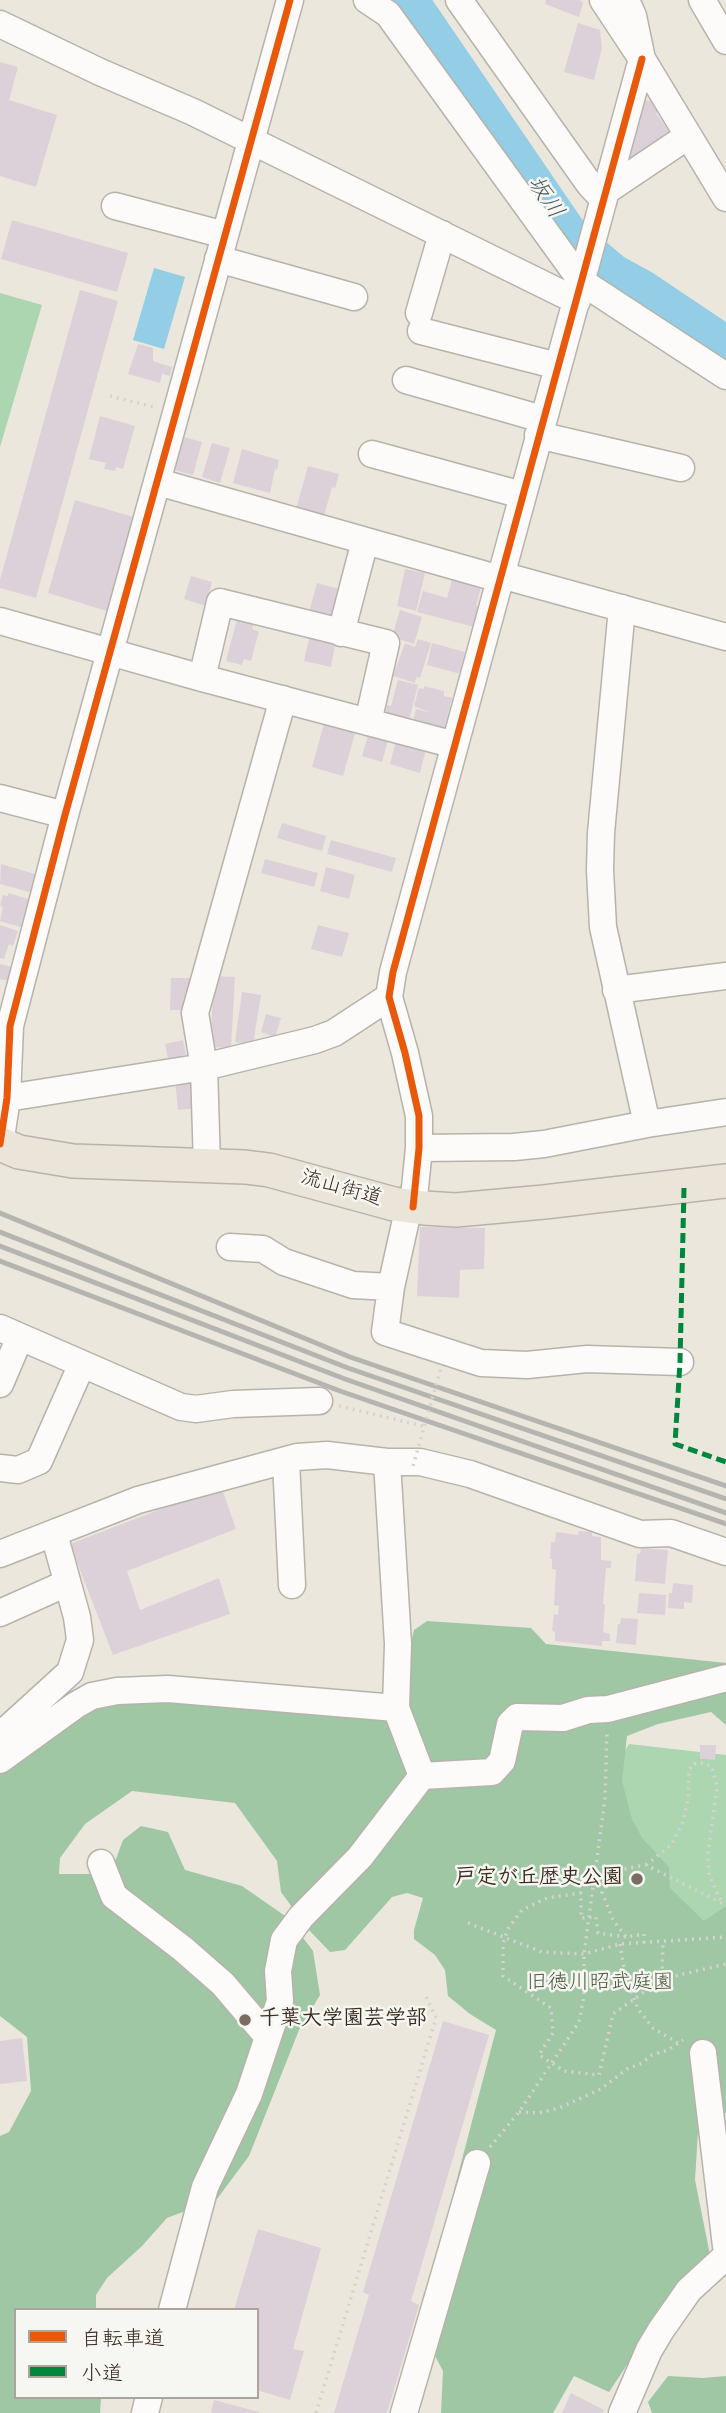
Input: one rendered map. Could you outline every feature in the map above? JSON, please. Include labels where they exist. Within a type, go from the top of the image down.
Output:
[{"type":"main road","name":"流山街道","points":[[0,1144],[19,1152],[73,1161],[268,1170],[411,1207],[456,1210],[611,1196],[726,1181]]},
{"type":"street","points":[[0,1144],[7,1098],[10,1026],[65,815],[290,0]]},
{"type":"street","points":[[367,0],[388,14],[580,291]]},
{"type":"street","points":[[603,0],[726,198]]},
{"type":"street","points":[[626,0],[633,16],[642,59],[393,972],[389,997],[412,1084],[418,1116],[419,1148],[411,1207],[391,1287],[385,1332],[481,1363],[527,1365],[587,1359],[680,1362]]},
{"type":"street","points":[[702,0],[726,41]]},
{"type":"street","points":[[472,7],[602,202]]},
{"type":"street","points":[[0,24],[250,140],[442,234],[580,291],[726,376]]},
{"type":"street","points":[[602,202],[688,136]]},
{"type":"street","points":[[115,206],[354,297]]},
{"type":"street","points":[[442,234],[420,322],[558,366]]},
{"type":"street","points":[[406,380],[540,427],[681,468]]},
{"type":"street","points":[[372,454],[522,495]]},
{"type":"street","points":[[158,482],[726,638]]},
{"type":"street","points":[[341,633],[365,541]]},
{"type":"street","points":[[202,678],[220,602],[386,643],[368,722]]},
{"type":"street","points":[[622,608],[600,870],[603,926],[647,1124]]},
{"type":"street","points":[[0,621],[455,745]]},
{"type":"street","points":[[207,1166],[204,1067],[195,1013],[283,699]]},
{"type":"street","points":[[0,798],[65,815]]},
{"type":"street","points":[[616,990],[726,976]]},
{"type":"street","points":[[7,1098],[204,1067],[315,1040],[334,1033],[389,997]]},
{"type":"street","points":[[419,1148],[544,1144],[726,1112]]},
{"type":"street","points":[[230,1247],[263,1249],[284,1262],[353,1285],[391,1287]]},
{"type":"street","points":[[0,1384],[10,1332],[181,1407],[196,1409],[247,1399],[320,1401]]},
{"type":"street","points":[[0,1468],[18,1470],[39,1461],[82,1364]]},
{"type":"street","points":[[0,1554],[138,1500],[297,1457],[327,1455],[387,1462],[420,1462],[470,1474],[640,1534],[671,1533],[726,1552]]},
{"type":"street","points":[[286,1461],[292,1585]]},
{"type":"street","points":[[387,1462],[398,1644],[396,1708],[422,1776]]},
{"type":"street","points":[[0,1739],[3,1733],[70,1672],[80,1640],[77,1617],[54,1534]]},
{"type":"street","points":[[0,1613],[67,1583]]},
{"type":"street","points":[[173,2308],[205,2187],[249,2094],[280,2001],[278,1971],[284,1940],[301,1917],[360,1857],[422,1776],[492,1772],[502,1761],[510,1724],[517,1717],[562,1718],[588,1710],[608,1709],[726,1678]]},
{"type":"street","points":[[0,1760],[76,1705],[92,1696],[117,1691],[168,1689],[396,1708]]},
{"type":"street","points":[[101,1863],[114,1896],[183,1949],[223,1984],[268,2037]]},
{"type":"street","points":[[696,2045],[721,2158],[726,2246]]},
{"type":"street","points":[[404,2413],[477,2163]]},
{"type":"street","points":[[622,2413],[649,2350],[689,2290],[726,2256]]},
{"type":"path","points":[[110,396],[176,414]]},
{"type":"path","points":[[413,1466],[441,1368]]},
{"type":"path","points":[[320,1401],[423,1426]]},
{"type":"path","points":[[477,2163],[519,2112],[579,2022],[584,1996],[584,1954],[605,1799],[608,1709]]},
{"type":"path","points":[[626,1937],[613,1920],[602,1892],[619,1870],[646,1865],[672,1844],[683,1822],[688,1798],[689,1771],[692,1764],[704,1761],[712,1767],[717,1787],[708,1854],[709,1875],[724,1904]]},
{"type":"path","points":[[646,1865],[724,1904]]},
{"type":"path","points":[[645,1943],[644,1934],[626,1937],[598,1933],[596,1917],[581,1918],[581,1893],[547,1898],[522,1910],[505,1938],[503,1976],[551,2008],[553,2034],[539,2055],[564,2071],[598,2075],[613,2014],[662,1979],[726,1964]]},
{"type":"path","points":[[468,1923],[542,1952],[584,1954],[620,1944],[726,1937]]},
{"type":"path","points":[[662,1979],[663,1942]]},
{"type":"path","points":[[620,1944],[625,1974],[638,2009],[653,2028],[679,2043],[696,2045]]},
{"type":"path","points":[[316,2413],[436,2018],[426,1996]]},
{"type":"path","points":[[519,2112],[540,2113],[559,2108],[601,2089],[627,2069],[679,2043]]},
{"type":"green space","points":[[0,293],[42,305],[0,447]]},
{"type":"green space","name":"千葉大学園芸学部","points":[[427,1621],[531,1628],[546,1644],[726,1663],[726,1725],[711,1712],[658,1724],[627,1736],[622,1781],[632,1819],[642,1838],[669,1867],[670,1888],[704,1921],[726,1906],[726,2113],[699,2116],[695,2180],[710,2255],[686,2276],[609,2392],[574,2376],[553,2413],[441,2413],[443,2371],[417,2331],[496,2030],[448,1996],[445,1970],[435,1955],[414,1939],[423,1898],[407,1893],[392,1897],[345,1950],[330,1952],[308,1929],[281,1892],[277,1861],[235,1803],[132,1791],[85,1824],[60,1858],[59,1874],[94,1874],[116,1859],[123,1840],[141,1826],[168,1832],[185,1870],[242,1886],[288,1918],[313,1951],[320,1995],[299,2030],[249,2156],[217,2199],[167,2218],[142,2246],[107,2278],[96,2295],[96,2308],[14,2308],[14,2399],[101,2399],[100,2413],[0,2413],[0,2136],[9,2132],[31,2091],[27,2037],[0,2016],[0,1769],[109,1688],[385,1694],[401,1687],[414,1630]]},
{"type":"green space","name":"戸定が丘歴史公園","points":[[629,1744],[726,1755],[726,2092],[473,2004]]},
{"type":"green space","points":[[668,2376],[726,2376],[726,2413],[652,2413],[648,2402]]},
{"type":"water","points":[[587,226],[624,257],[726,322],[726,366],[594,281]]},
{"type":"water","points":[[154,268],[185,277],[164,349],[133,340]]},
{"type":"building","points":[[546,0],[580,0],[583,3],[579,17],[545,4]]},
{"type":"building","points":[[578,23],[600,30],[602,48],[594,80],[564,72]]},
{"type":"building","points":[[0,62],[18,67],[9,100],[57,115],[36,187],[0,176]]},
{"type":"building","points":[[641,100],[652,101],[658,112],[656,113],[672,136],[624,165]]},
{"type":"building","points":[[12,220],[128,253],[117,292],[1,259]]},
{"type":"building","points":[[80,290],[118,301],[36,598],[0,588],[0,580]]},
{"type":"building","points":[[138,344],[153,348],[153,361],[172,367],[170,376],[162,374],[160,383],[128,374]]},
{"type":"building","points":[[100,416],[135,426],[123,469],[104,469],[106,463],[89,459]]},
{"type":"building","points":[[184,437],[202,442],[193,475],[174,470]]},
{"type":"building","points":[[212,443],[230,448],[220,483],[202,477]]},
{"type":"building","points":[[242,449],[279,460],[270,493],[233,483]]},
{"type":"building","points":[[308,466],[339,474],[335,488],[332,487],[324,516],[296,509]]},
{"type":"building","points":[[75,500],[137,518],[110,612],[48,593]]},
{"type":"building","points":[[405,569],[425,573],[416,611],[397,606]]},
{"type":"building","points":[[191,576],[212,582],[206,606],[184,599]]},
{"type":"building","points":[[453,576],[482,584],[476,606],[480,607],[474,627],[417,612],[423,591],[447,598]]},
{"type":"building","points":[[317,583],[343,590],[334,620],[309,612]]},
{"type":"building","points":[[400,610],[422,617],[414,644],[392,637]]},
{"type":"building","points":[[238,616],[255,620],[252,629],[259,631],[251,661],[244,659],[242,665],[226,661]]},
{"type":"building","points":[[310,634],[336,639],[331,667],[304,661]]},
{"type":"building","points":[[418,639],[431,643],[420,678],[416,677],[415,683],[393,676],[405,643],[415,647]]},
{"type":"building","points":[[432,643],[465,652],[460,672],[427,665]]},
{"type":"building","points":[[398,680],[418,685],[409,720],[385,714],[387,705],[391,706]]},
{"type":"building","points":[[424,686],[444,691],[444,696],[452,698],[444,730],[413,721],[416,709],[432,713],[414,706],[419,688],[424,689]]},
{"type":"building","points":[[325,720],[356,730],[343,776],[312,767]]},
{"type":"building","points":[[369,732],[389,737],[382,762],[362,756]]},
{"type":"building","points":[[396,741],[426,749],[420,773],[390,764]]},
{"type":"building","points":[[282,823],[326,836],[322,851],[277,838]]},
{"type":"building","points":[[331,840],[396,858],[392,872],[327,854]]},
{"type":"building","points":[[265,859],[318,873],[314,887],[261,873]]},
{"type":"building","points":[[1,864],[38,875],[33,893],[0,884]]},
{"type":"building","points":[[326,867],[355,875],[349,899],[320,891]]},
{"type":"building","points":[[8,893],[32,900],[24,928],[0,921],[3,895],[8,896]]},
{"type":"building","points":[[0,925],[18,931],[13,946],[9,944],[4,959],[0,958]]},
{"type":"building","points":[[318,925],[349,933],[342,957],[311,949]]},
{"type":"building","points":[[0,964],[12,967],[8,981],[0,979]]},
{"type":"building","points":[[214,976],[235,977],[231,1048],[210,1047]]},
{"type":"building","points":[[171,978],[192,978],[188,1010],[170,1010]]},
{"type":"building","points":[[242,992],[261,995],[253,1045],[235,1042]]},
{"type":"building","points":[[266,1014],[281,1018],[275,1037],[261,1032]]},
{"type":"building","points":[[183,1040],[186,1055],[168,1059],[165,1044]]},
{"type":"building","points":[[196,1076],[199,1108],[178,1110],[175,1079]]},
{"type":"building","points":[[420,1227],[485,1228],[484,1269],[460,1270],[459,1298],[417,1296]]},
{"type":"building","points":[[221,1486],[236,1529],[127,1571],[140,1610],[219,1578],[230,1614],[113,1655],[70,1544]]},
{"type":"building","points":[[579,1531],[592,1532],[592,1536],[601,1537],[601,1560],[611,1561],[611,1568],[606,1568],[603,1604],[603,1632],[610,1634],[610,1641],[602,1641],[602,1646],[555,1641],[555,1632],[552,1631],[554,1614],[558,1615],[559,1606],[554,1605],[556,1570],[552,1569],[550,1559],[551,1542],[555,1542],[556,1532],[578,1535]]},
{"type":"building","points":[[641,1548],[668,1550],[665,1584],[635,1581],[637,1554],[640,1554]]},
{"type":"building","points":[[673,1583],[693,1585],[692,1603],[684,1602],[684,1609],[668,1608]]},
{"type":"building","points":[[639,1593],[666,1595],[665,1615],[637,1613]]},
{"type":"building","points":[[621,1618],[638,1619],[636,1645],[616,1643]]},
{"type":"building","points":[[700,1745],[716,1745],[715,1760],[700,1759]]},
{"type":"building","points":[[443,2021],[489,2035],[411,2301],[419,2305],[387,2413],[334,2413],[369,2295],[363,2292]]},
{"type":"building","points":[[22,2038],[27,2081],[0,2084],[0,2041]]},
{"type":"building","points":[[258,2229],[321,2248],[293,2349],[304,2351],[290,2400],[259,2391],[259,2308],[235,2308]]},
{"type":"building","points":[[571,2393],[604,2410],[603,2413],[562,2413]]},
{"type":"building","points":[[214,2400],[259,2412],[259,2413],[211,2413]]},
{"type":"waterway","name":"坂川","points":[[410,0],[586,258],[615,277]]},
{"type":"railway","points":[[0,1213],[350,1357],[726,1486]]},
{"type":"railway","points":[[0,1232],[348,1368],[726,1499]]},
{"type":"railway","points":[[0,1246],[345,1379],[726,1513]]},
{"type":"railway","points":[[0,1261],[340,1391],[726,1524]]},
{"type":"marked path","points":[[684,1188],[680,1362],[675,1444],[726,1462]]},
{"type":"cycle path","points":[[0,1144],[7,1098],[10,1026],[65,815],[290,0]]},
{"type":"cycle path","points":[[413,1207],[419,1148],[419,1116],[389,997],[393,972],[642,59]]},
{"type":"place","name":"戸定が丘歴史公園","points":[[637,1879]]},
{"type":"place","name":"千葉大学園芸学部","points":[[245,2020]]},
{"type":"park label","name":"旧徳川昭武庭園","points":[[600,1984]]}]
